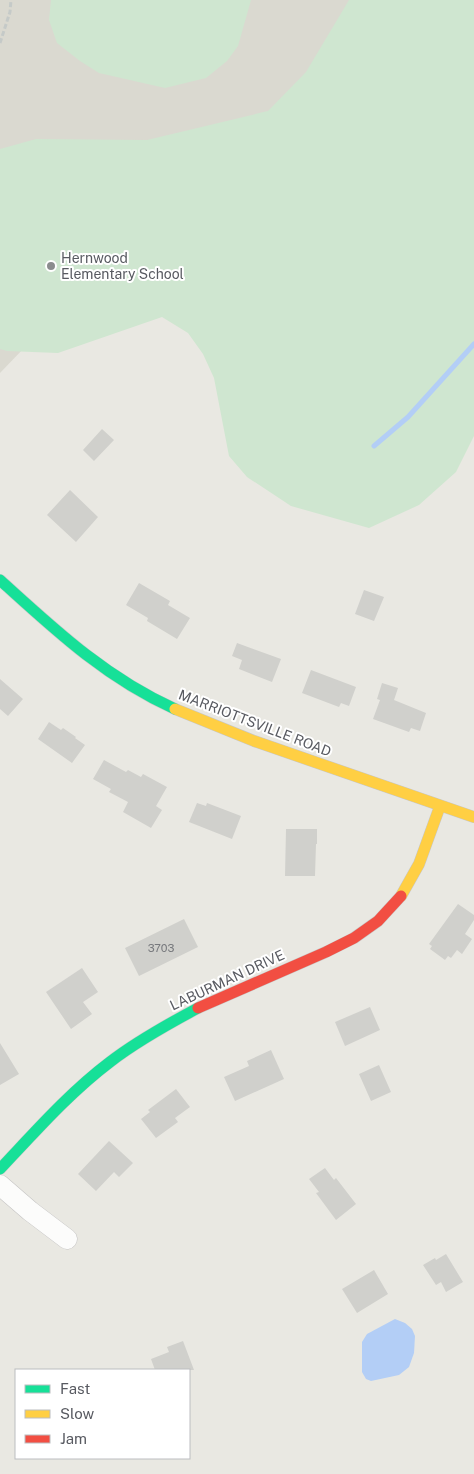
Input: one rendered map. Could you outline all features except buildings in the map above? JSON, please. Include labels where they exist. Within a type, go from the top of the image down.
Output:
[{"type":"street","name":"MARRIOTTSVILLE ROAD","points":[[0,580],[87,656],[162,704],[231,733],[474,818]]},
{"type":"street","name":"LABURMAN DRIVE","points":[[0,1169],[66,1099],[104,1066],[137,1043],[202,1006],[361,936],[384,918],[402,895],[416,870],[440,806]]},
{"type":"street","points":[[0,1185],[67,1239]]},
{"type":"path","points":[[0,43],[10,12],[11,0]]},
{"type":"shaded area","name":"Hernwood Elementary School","points":[[0,0],[474,0],[206,159],[0,373]]},
{"type":"green space","points":[[51,0],[251,0],[238,46],[227,61],[206,78],[165,88],[99,73],[80,61],[57,43],[49,20]]},
{"type":"green space","points":[[349,0],[474,0],[474,436],[456,472],[419,505],[369,528],[291,506],[247,477],[229,456],[214,378],[203,354],[188,333],[162,317],[58,353],[7,351],[0,349],[0,149],[36,139],[147,140],[268,111],[306,72]]},
{"type":"water","points":[[395,1319],[405,1323],[412,1329],[415,1336],[414,1353],[409,1367],[399,1375],[371,1381],[366,1379],[362,1372],[362,1342],[367,1334]]},
{"type":"waterway","points":[[374,446],[408,417],[474,344]]},
{"type":"traffic: fast","points":[[0,580],[82,652],[126,683],[175,709]]},
{"type":"traffic: fast","points":[[0,1169],[53,1113],[95,1074],[120,1054],[198,1008]]},
{"type":"traffic: slow","points":[[175,709],[254,741],[474,817]]},
{"type":"traffic: slow","points":[[401,896],[419,864],[440,806]]},
{"type":"traffic: jam","points":[[198,1008],[354,938],[378,921],[401,896]]},
{"type":"place","name":"Hernwood Elementary School","points":[[51,266]]}]
